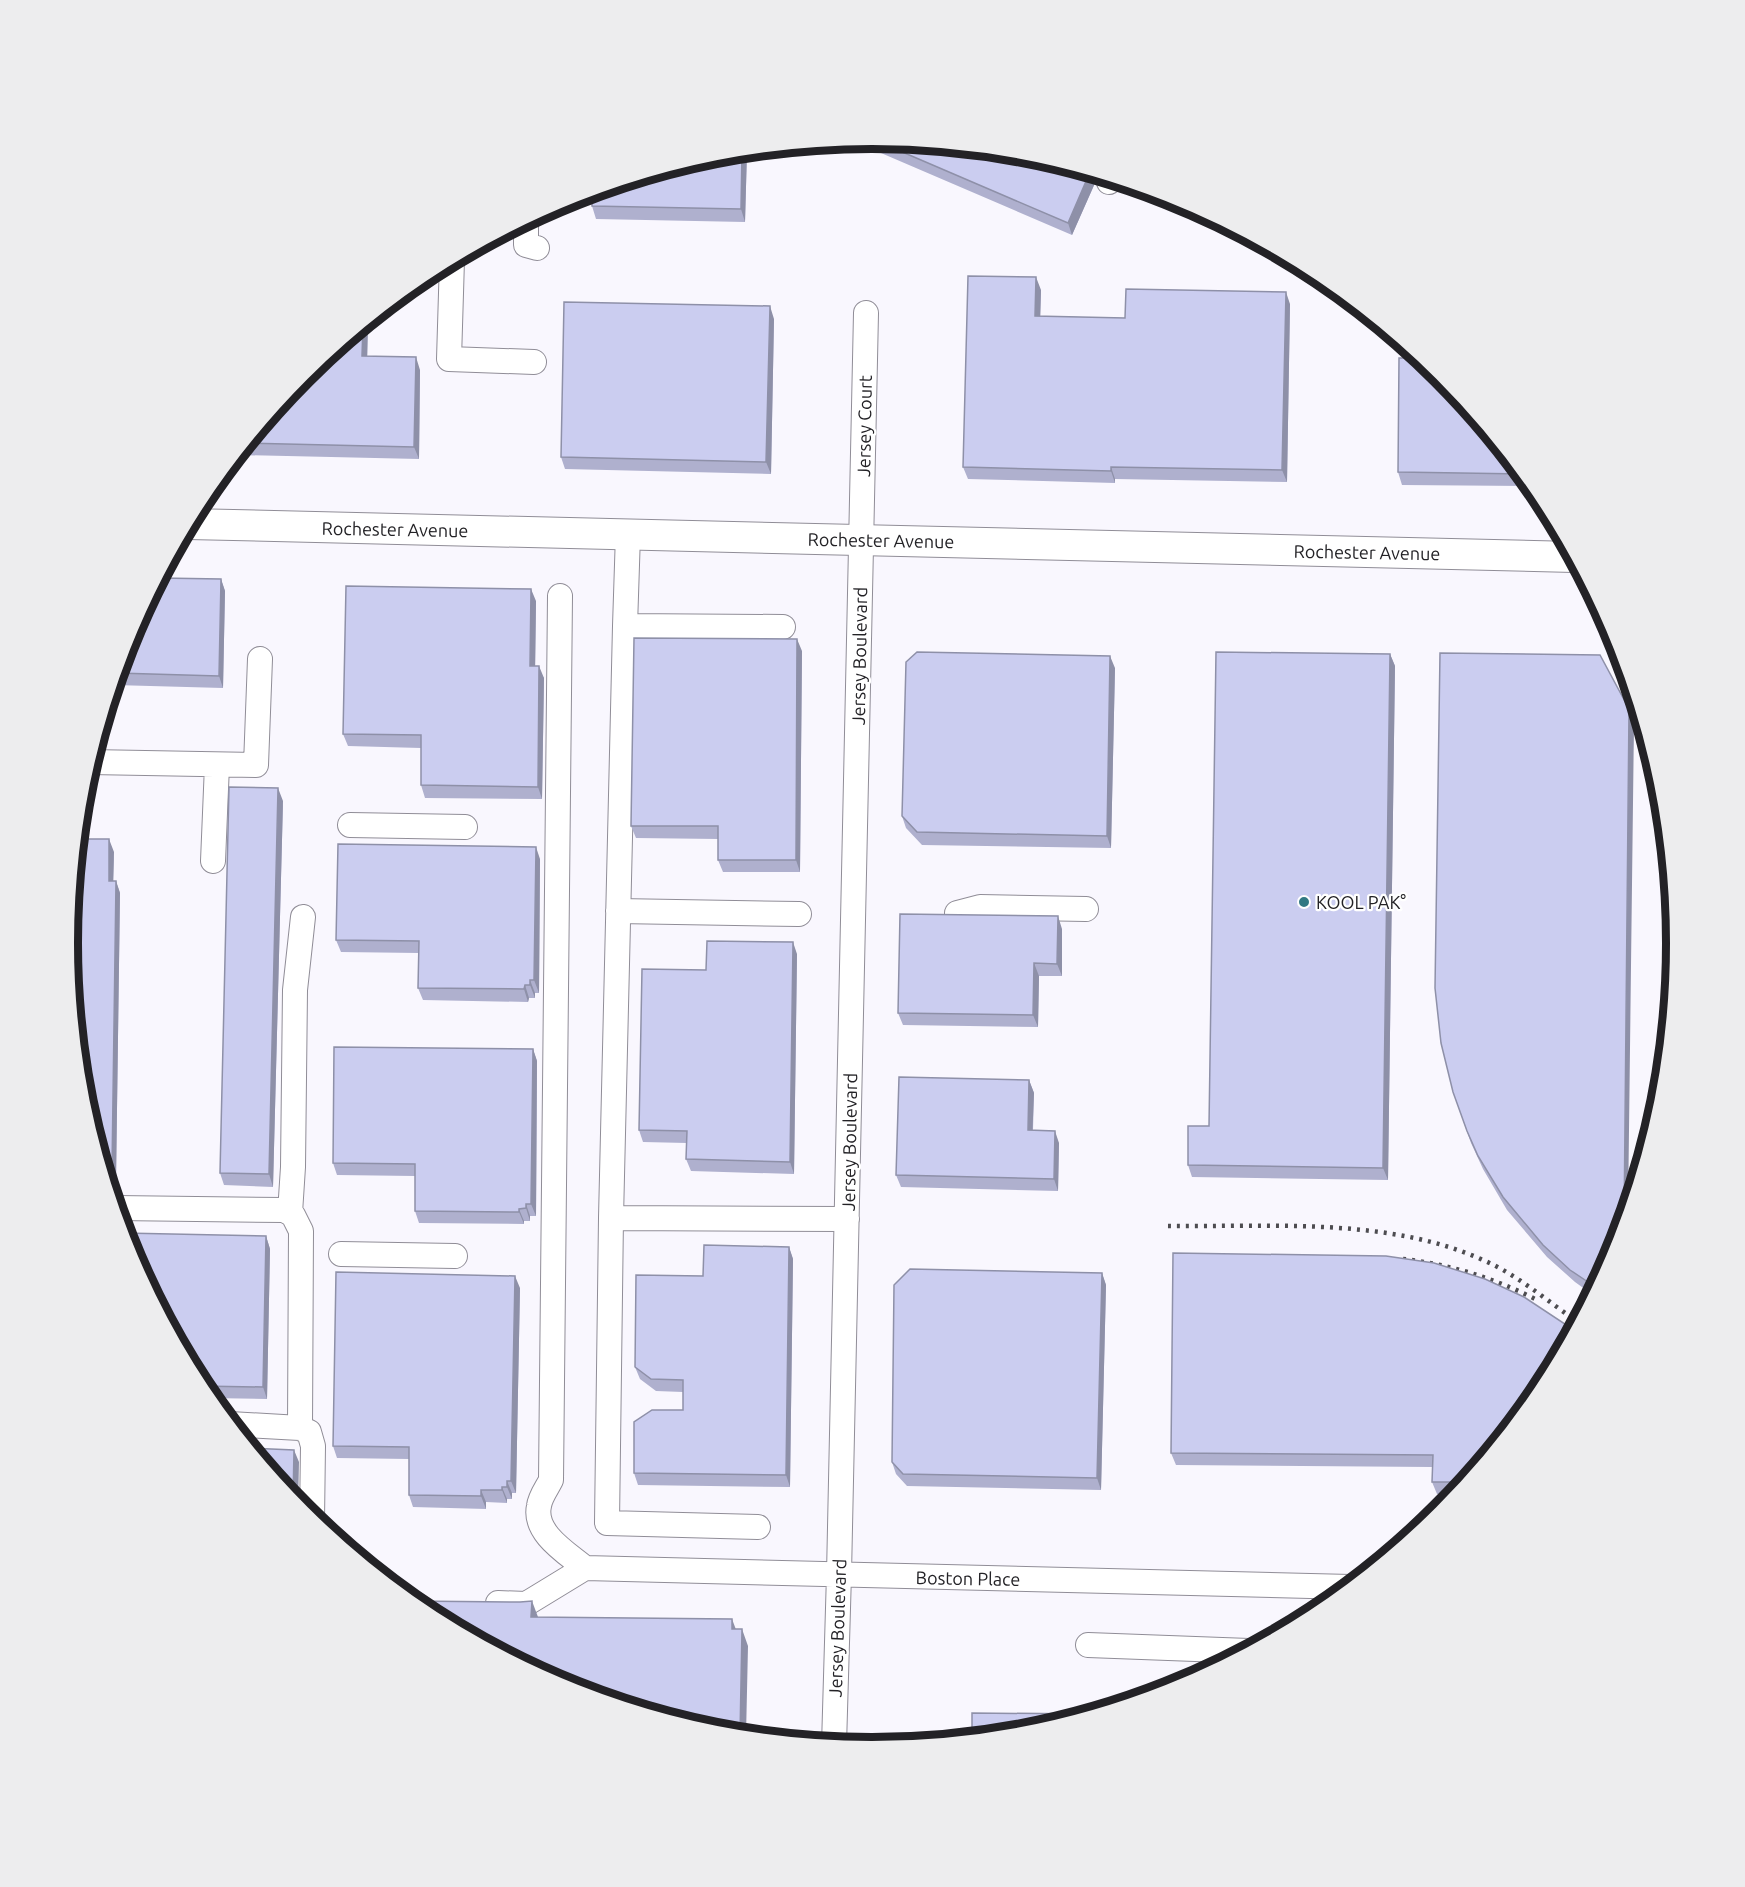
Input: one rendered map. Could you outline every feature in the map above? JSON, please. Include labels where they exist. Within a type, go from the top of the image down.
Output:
[{"type":"main road","name":"Rochester Avenue","points":[[198,524],[1567,557]]},
{"type":"street","points":[[526,229],[526,245],[537,248]]},
{"type":"street","points":[[452,270],[449,360],[534,362]]},
{"type":"street","name":"Jersey Court","points":[[861,540],[866,313]]},
{"type":"street","points":[[628,534],[611,1218],[607,1523],[758,1527]]},
{"type":"street","name":"Jersey Boulevard","points":[[834,1737],[861,540]]},
{"type":"street","points":[[480,1603],[526,1604],[585,1568],[548,1536],[538,1519],[539,1504],[551,1480],[560,596]]},
{"type":"street","points":[[624,626],[783,627]]},
{"type":"street","points":[[99,762],[256,765],[260,660]]},
{"type":"street","points":[[213,861],[216,765]]},
{"type":"street","points":[[350,825],[465,827]]},
{"type":"street","points":[[957,913],[980,907],[1086,909]]},
{"type":"street","points":[[618,911],[799,914]]},
{"type":"street","points":[[290,1213],[294,1156],[295,990],[303,917]]},
{"type":"street","points":[[123,1208],[284,1210],[293,1215],[302,1231],[300,1428]]},
{"type":"street","points":[[611,1218],[847,1219]]},
{"type":"street","points":[[341,1254],[455,1256]]},
{"type":"street","points":[[240,1425],[300,1428],[309,1432],[313,1446],[312,1506]]},
{"type":"street","name":"Boston Place","points":[[585,1568],[1338,1587]]},
{"type":"street","points":[[1088,1645],[1235,1650]]},
{"type":"building","points":[[898,150],[976,156],[1027,164],[1087,179],[1068,223]]},
{"type":"building","points":[[742,160],[741,209],[592,206],[592,200],[617,191],[667,176]]},
{"type":"building","points":[[968,276],[1036,277],[1035,316],[1125,318],[1126,289],[1286,292],[1282,470],[1111,467],[1111,471],[963,467]]},
{"type":"building","points":[[564,302],[770,306],[766,462],[561,457]]},
{"type":"building","points":[[363,335],[362,356],[416,357],[414,447],[256,443],[311,382]]},
{"type":"building","points":[[1399,358],[1409,358],[1470,420],[1513,474],[1398,472]]},
{"type":"building","points":[[167,578],[221,579],[219,676],[125,673],[138,639]]},
{"type":"building","points":[[346,586],[531,589],[530,666],[539,666],[538,787],[421,785],[421,735],[343,734]]},
{"type":"building","points":[[634,638],[797,639],[796,860],[718,860],[718,826],[631,826]]},
{"type":"building","points":[[917,652],[1110,656],[1107,836],[917,832],[902,816],[906,662]]},
{"type":"building","name":"KOOL PAK°","points":[[1216,652],[1390,654],[1383,1168],[1188,1165],[1188,1126],[1209,1126]]},
{"type":"building","points":[[1440,653],[1600,655],[1629,709],[1624,1201],[1607,1248],[1590,1284],[1570,1270],[1543,1245],[1503,1197],[1478,1156],[1453,1092],[1441,1043],[1435,988]]},
{"type":"building","points":[[229,787],[278,788],[269,1174],[220,1173]]},
{"type":"building","points":[[85,839],[109,839],[109,881],[116,881],[112,1169],[93,1098],[80,995],[78,943]]},
{"type":"building","points":[[338,844],[536,847],[534,980],[530,980],[530,985],[525,985],[524,989],[418,988],[419,941],[336,940]]},
{"type":"building","points":[[900,914],[1058,916],[1057,964],[1034,963],[1033,1015],[898,1013]]},
{"type":"building","points":[[707,941],[793,942],[790,1162],[686,1159],[687,1131],[639,1130],[642,969],[706,970]]},
{"type":"building","points":[[334,1047],[533,1049],[531,1204],[526,1204],[526,1208],[519,1209],[519,1212],[415,1211],[415,1164],[333,1163]]},
{"type":"building","points":[[899,1077],[1029,1080],[1028,1130],[1055,1131],[1054,1179],[896,1175]]},
{"type":"building","points":[[133,1233],[266,1236],[263,1387],[213,1386],[184,1341],[160,1295]]},
{"type":"building","points":[[704,1245],[789,1247],[786,1475],[634,1473],[634,1422],[652,1410],[683,1410],[683,1380],[651,1379],[635,1367],[636,1275],[703,1276]]},
{"type":"building","points":[[1173,1253],[1386,1256],[1434,1263],[1485,1279],[1524,1297],[1569,1326],[1533,1385],[1503,1427],[1456,1482],[1432,1482],[1433,1455],[1171,1453]]},
{"type":"building","points":[[910,1269],[1102,1273],[1097,1478],[903,1474],[892,1462],[894,1285]]},
{"type":"building","points":[[336,1272],[515,1276],[511,1481],[507,1481],[507,1487],[502,1487],[502,1490],[481,1490],[481,1496],[409,1495],[409,1447],[333,1446]]},
{"type":"building","points":[[260,1448],[294,1450],[293,1486]]},
{"type":"building","points":[[427,1601],[532,1601],[531,1617],[732,1619],[732,1629],[742,1629],[740,1726],[667,1711],[568,1678],[475,1632]]},
{"type":"building","points":[[972,1713],[1066,1714],[1027,1723],[972,1731]]},
{"type":"railway","points":[[1168,1226],[1328,1227],[1408,1237],[1446,1246],[1496,1266],[1573,1318]]},
{"type":"railway","points":[[1403,1259],[1421,1261],[1473,1274],[1539,1301]]},
{"type":"place","name":"KOOL PAK°","points":[[1304,902]]}]
